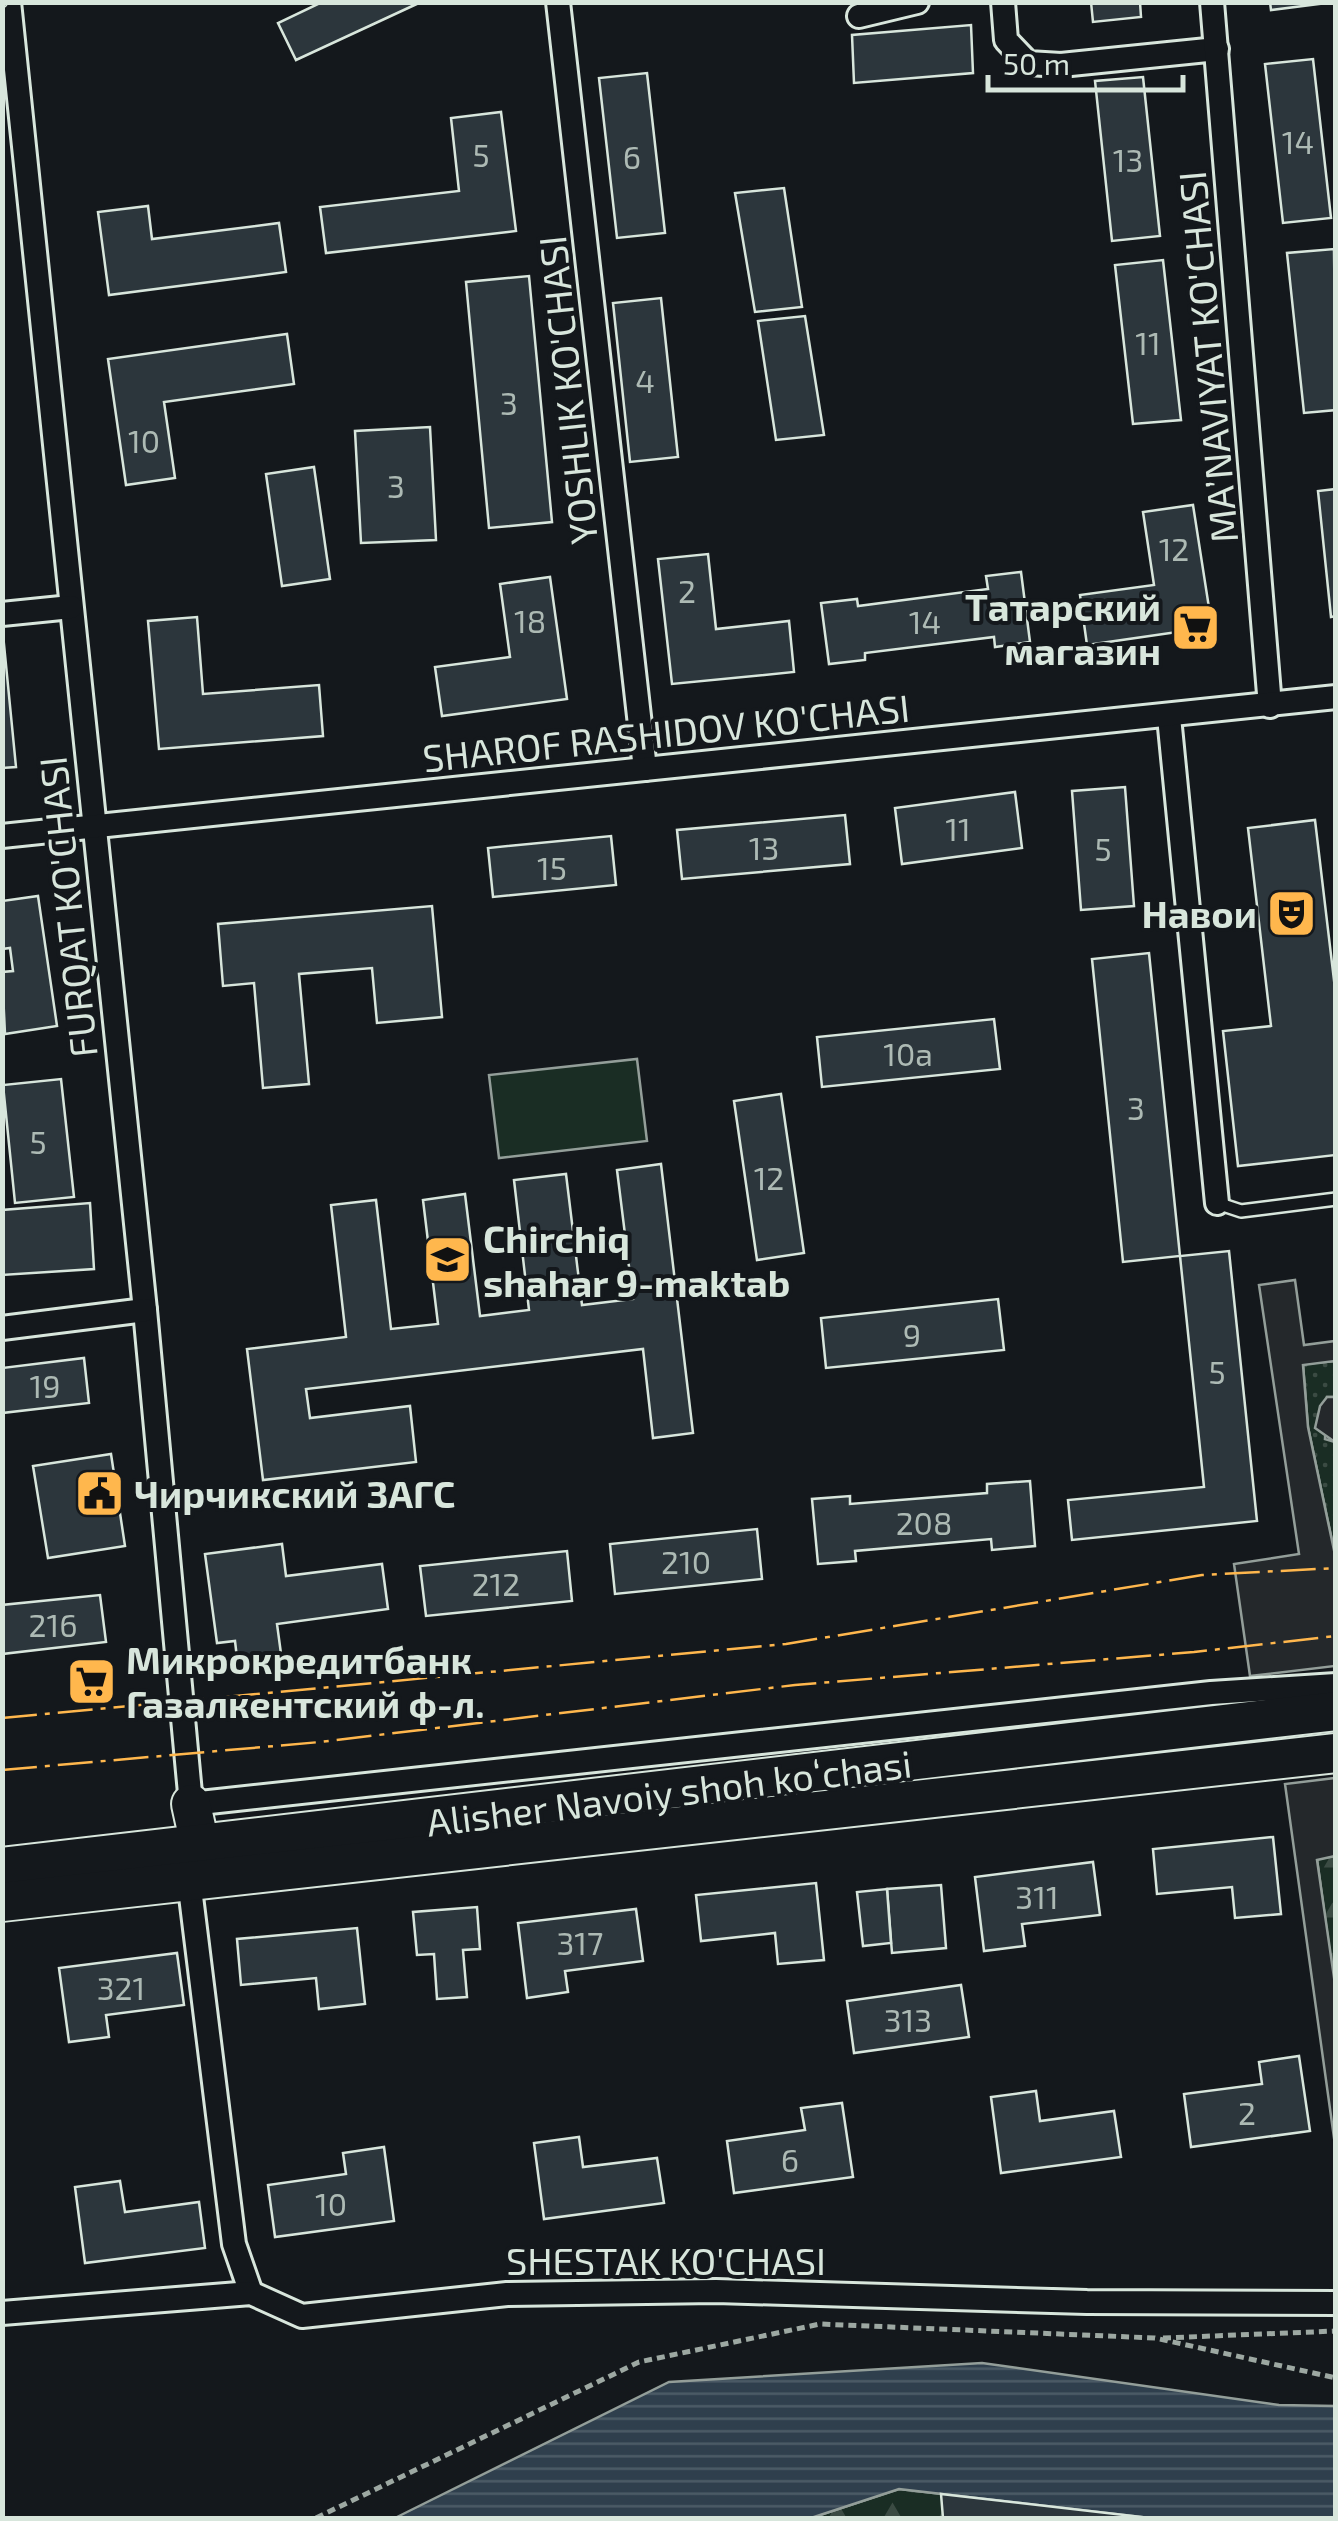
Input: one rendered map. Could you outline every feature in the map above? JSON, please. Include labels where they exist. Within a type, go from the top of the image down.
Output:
[{"type":"main road","name":"Alisher Navoiy shoh koʻchasi","points":[[2,1902],[191,1858],[1336,1711]]},
{"type":"main road","name":"Alisher Navoiy shoh koʻchasi","points":[[2,1868],[191,1858],[1336,1753]]},
{"type":"main road","points":[[191,1804],[191,1858]]},
{"type":"street","name":"FURQAT KO'CHASI","points":[[9,2],[145,1310],[191,1804]]},
{"type":"street","name":"YOSHLIK KO'CHASI","points":[[558,2],[645,770]]},
{"type":"street","points":[[859,16],[917,2]]},
{"type":"street","points":[[1003,2],[1006,40],[1028,62],[1061,65],[1218,49]]},
{"type":"street","name":"MA’NAVIYAT KO'CHASI","points":[[1212,2],[1270,706]]},
{"type":"street","points":[[2,614],[71,607]]},
{"type":"street","name":"SHAROF RASHIDOV KO'CHASI","points":[[2,836],[1336,697]]},
{"type":"street","points":[[1168,717],[1217,1203]]},
{"type":"street","points":[[2,1328],[145,1310]]},
{"type":"street","name":"Alisher Navoiy shoh koʻchasi","points":[[191,1804],[1192,1695],[1336,1686]]},
{"type":"street","points":[[191,1858],[234,2244],[251,2293]]},
{"type":"street","name":"SHESTAK KO'CHASI","points":[[2,2313],[251,2293],[302,2316],[508,2294],[716,2290],[1087,2302],[1336,2303]]},
{"type":"lane","points":[[1217,1203],[1241,1211],[1336,1198]]},
{"type":"path","points":[[316,2518],[639,2362],[820,2324],[1155,2338],[1336,2331]]},
{"type":"path","points":[[1155,2338],[1336,2378]]},
{"type":"green space","points":[[637,1059],[647,1141],[499,1158],[489,1075]]},
{"type":"green space","points":[[1335,1361],[1335,1397],[1327,1397],[1325,1439],[1335,1442],[1335,1555],[1308,1427],[1303,1364]]},
{"type":"green space","points":[[1335,1856],[1335,1991],[1317,1859]]},
{"type":"green space","points":[[899,2489],[1150,2518],[811,2518]]},
{"type":"shaded area","points":[[1295,1280],[1304,1345],[1335,1341],[1335,1361],[1303,1365],[1308,1427],[1335,1555],[1335,1666],[1250,1676],[1234,1564],[1299,1554],[1259,1285]]},
{"type":"shaded area","points":[[1327,1397],[1335,1397],[1335,1442],[1315,1428],[1320,1406]]},
{"type":"shaded area","points":[[1335,1778],[1335,1856],[1317,1860],[1336,1991],[1335,2145],[1285,1784]]},
{"type":"water","points":[[982,2363],[1279,2405],[1335,2406],[1335,2518],[1150,2518],[899,2489],[811,2518],[395,2518],[669,2382]]},
{"type":"building","points":[[322,2],[421,2],[296,60],[278,23]]},
{"type":"building","points":[[1091,2],[1140,2],[1141,17],[1093,22]]},
{"type":"building","points":[[1270,2],[1318,2],[1319,4],[1271,10]]},
{"type":"building","points":[[971,25],[973,73],[854,83],[852,35]]},
{"type":"building","points":[[1313,59],[1331,218],[1283,223],[1265,64]]},
{"type":"building","points":[[647,73],[665,233],[617,238],[599,78]]},
{"type":"building","points":[[1143,77],[1160,236],[1112,241],[1095,81]]},
{"type":"building","points":[[501,112],[516,231],[326,253],[320,207],[459,191],[451,118]]},
{"type":"building","points":[[784,188],[802,307],[755,312],[735,193]]},
{"type":"building","points":[[148,206],[152,239],[279,223],[286,272],[109,295],[98,212]]},
{"type":"building","points":[[1334,249],[1336,410],[1304,413],[1287,253]]},
{"type":"building","points":[[1163,260],[1181,420],[1133,424],[1115,265]]},
{"type":"building","points":[[529,276],[552,522],[489,528],[466,282]]},
{"type":"building","points":[[661,298],[678,457],[630,462],[613,303]]},
{"type":"building","points":[[805,316],[824,435],[776,440],[758,321]]},
{"type":"building","points":[[287,334],[294,384],[164,402],[175,478],[126,485],[108,359]]},
{"type":"building","points":[[430,427],[436,540],[361,543],[355,431]]},
{"type":"building","points":[[314,467],[330,579],[282,586],[266,474]]},
{"type":"building","points":[[1336,489],[1336,616],[1331,617],[1318,491]]},
{"type":"building","points":[[1193,505],[1212,627],[1087,645],[1080,595],[1154,585],[1143,512]]},
{"type":"building","points":[[708,554],[716,629],[789,621],[794,672],[672,684],[658,559]]},
{"type":"building","points":[[1021,572],[1030,642],[995,647],[994,637],[865,653],[865,660],[829,664],[821,603],[857,599],[858,606],[988,589],[986,576]]},
{"type":"building","points":[[550,577],[567,699],[442,716],[435,667],[510,657],[500,584]]},
{"type":"building","points":[[197,617],[203,694],[319,685],[323,736],[159,749],[148,621]]},
{"type":"building","points":[[2,624],[16,767],[2,768]]},
{"type":"building","points":[[1125,787],[1134,906],[1081,910],[1072,791]]},
{"type":"building","points":[[1015,792],[1022,848],[902,864],[895,808]]},
{"type":"building","points":[[845,815],[850,864],[682,879],[677,830]]},
{"type":"building","name":"Навои","points":[[1315,820],[1336,997],[1336,1155],[1238,1166],[1223,1031],[1271,1026],[1248,828]]},
{"type":"building","points":[[611,836],[616,885],[493,897],[488,848]]},
{"type":"building","points":[[38,896],[57,1026],[5,1034],[2,972],[13,971],[10,948],[2,949],[2,901]]},
{"type":"building","points":[[432,906],[442,1017],[377,1023],[372,968],[299,974],[309,1084],[263,1088],[254,983],[223,986],[218,924]]},
{"type":"building","points":[[1149,953],[1180,1256],[1123,1262],[1092,959]]},
{"type":"building","points":[[994,1019],[1000,1069],[822,1087],[817,1037]]},
{"type":"building","points":[[61,1079],[74,1197],[15,1203],[3,1085]]},
{"type":"building","points":[[781,1094],[804,1253],[757,1260],[734,1101]]},
{"type":"building","points":[[661,1164],[693,1433],[653,1438],[643,1349],[306,1389],[310,1418],[410,1406],[416,1462],[263,1480],[247,1349],[346,1337],[331,1205],[376,1200],[391,1329],[438,1324],[423,1200],[465,1194],[480,1316],[529,1310],[514,1180],[566,1174],[582,1305],[633,1299],[617,1170]]},
{"type":"building","points":[[90,1203],[94,1269],[2,1275],[2,1210]]},
{"type":"building","points":[[1229,1251],[1257,1521],[1072,1540],[1068,1500],[1204,1487],[1180,1256]]},
{"type":"building","points":[[998,1299],[1004,1350],[826,1368],[821,1318]]},
{"type":"building","points":[[84,1358],[89,1403],[2,1413],[2,1368]]},
{"type":"building","points":[[111,1454],[125,1546],[48,1558],[33,1466]]},
{"type":"building","points":[[1030,1481],[1035,1546],[992,1550],[991,1539],[855,1551],[856,1561],[818,1564],[812,1499],[850,1496],[850,1504],[987,1493],[987,1484]]},
{"type":"building","points":[[757,1529],[762,1579],[615,1594],[610,1544]]},
{"type":"building","points":[[282,1544],[286,1576],[382,1564],[388,1609],[277,1624],[282,1661],[238,1667],[235,1641],[217,1643],[205,1554]]},
{"type":"building","points":[[567,1551],[572,1601],[426,1616],[420,1566]]},
{"type":"building","points":[[100,1595],[106,1642],[2,1654],[2,1605]]},
{"type":"building","points":[[1273,1837],[1281,1914],[1235,1918],[1232,1887],[1157,1894],[1153,1849]]},
{"type":"building","points":[[1093,1862],[1100,1915],[1022,1924],[1025,1946],[984,1951],[975,1877]]},
{"type":"building","points":[[816,1883],[824,1960],[778,1964],[775,1933],[701,1941],[696,1895]]},
{"type":"building","points":[[941,1885],[946,1948],[892,1953],[887,1889]]},
{"type":"building","points":[[887,1889],[891,1943],[863,1946],[857,1892]]},
{"type":"building","points":[[477,1907],[480,1949],[463,1950],[467,1997],[437,1999],[434,1954],[417,1955],[413,1912]]},
{"type":"building","points":[[636,1909],[643,1961],[565,1971],[568,1992],[527,1998],[518,1923]]},
{"type":"building","points":[[357,1928],[365,2004],[319,2009],[316,1978],[241,1985],[237,1939]]},
{"type":"building","points":[[177,1953],[184,2005],[106,2015],[109,2037],[69,2042],[59,1968]]},
{"type":"building","points":[[961,1985],[969,2037],[854,2053],[847,2001]]},
{"type":"building","points":[[1299,2056],[1310,2131],[1191,2147],[1184,2094],[1262,2084],[1259,2062]]},
{"type":"building","points":[[1036,2091],[1040,2121],[1114,2111],[1121,2157],[1001,2173],[991,2097]]},
{"type":"building","points":[[842,2103],[853,2177],[734,2193],[727,2141],[805,2130],[801,2108]]},
{"type":"building","points":[[579,2137],[583,2167],[657,2158],[664,2203],[544,2219],[534,2143]]},
{"type":"building","points":[[384,2147],[394,2221],[275,2237],[268,2185],[346,2174],[343,2153]]},
{"type":"building","points":[[120,2181],[125,2212],[199,2202],[205,2248],[85,2263],[75,2187]]},
{"type":"building","points":[[941,2494],[1150,2518],[943,2518]]},
{"type":"power","points":[[2,1718],[786,1644],[1202,1575],[1336,1568]]},
{"type":"power","points":[[2,1770],[320,1742],[795,1685],[1194,1652],[1336,1636]]},
{"type":"place","name":"Татарский магазин","points":[[1196,628]]},
{"type":"place","name":"Навои","points":[[1292,913]]},
{"type":"place","name":"Chirchiq shahar 9-maktab","points":[[448,1260]]},
{"type":"place","name":"Чирчикский ЗАГС","points":[[99,1493]]},
{"type":"place","name":"Микрокредитбанк Газалкентский ф-л.","points":[[91,1681]]}]
